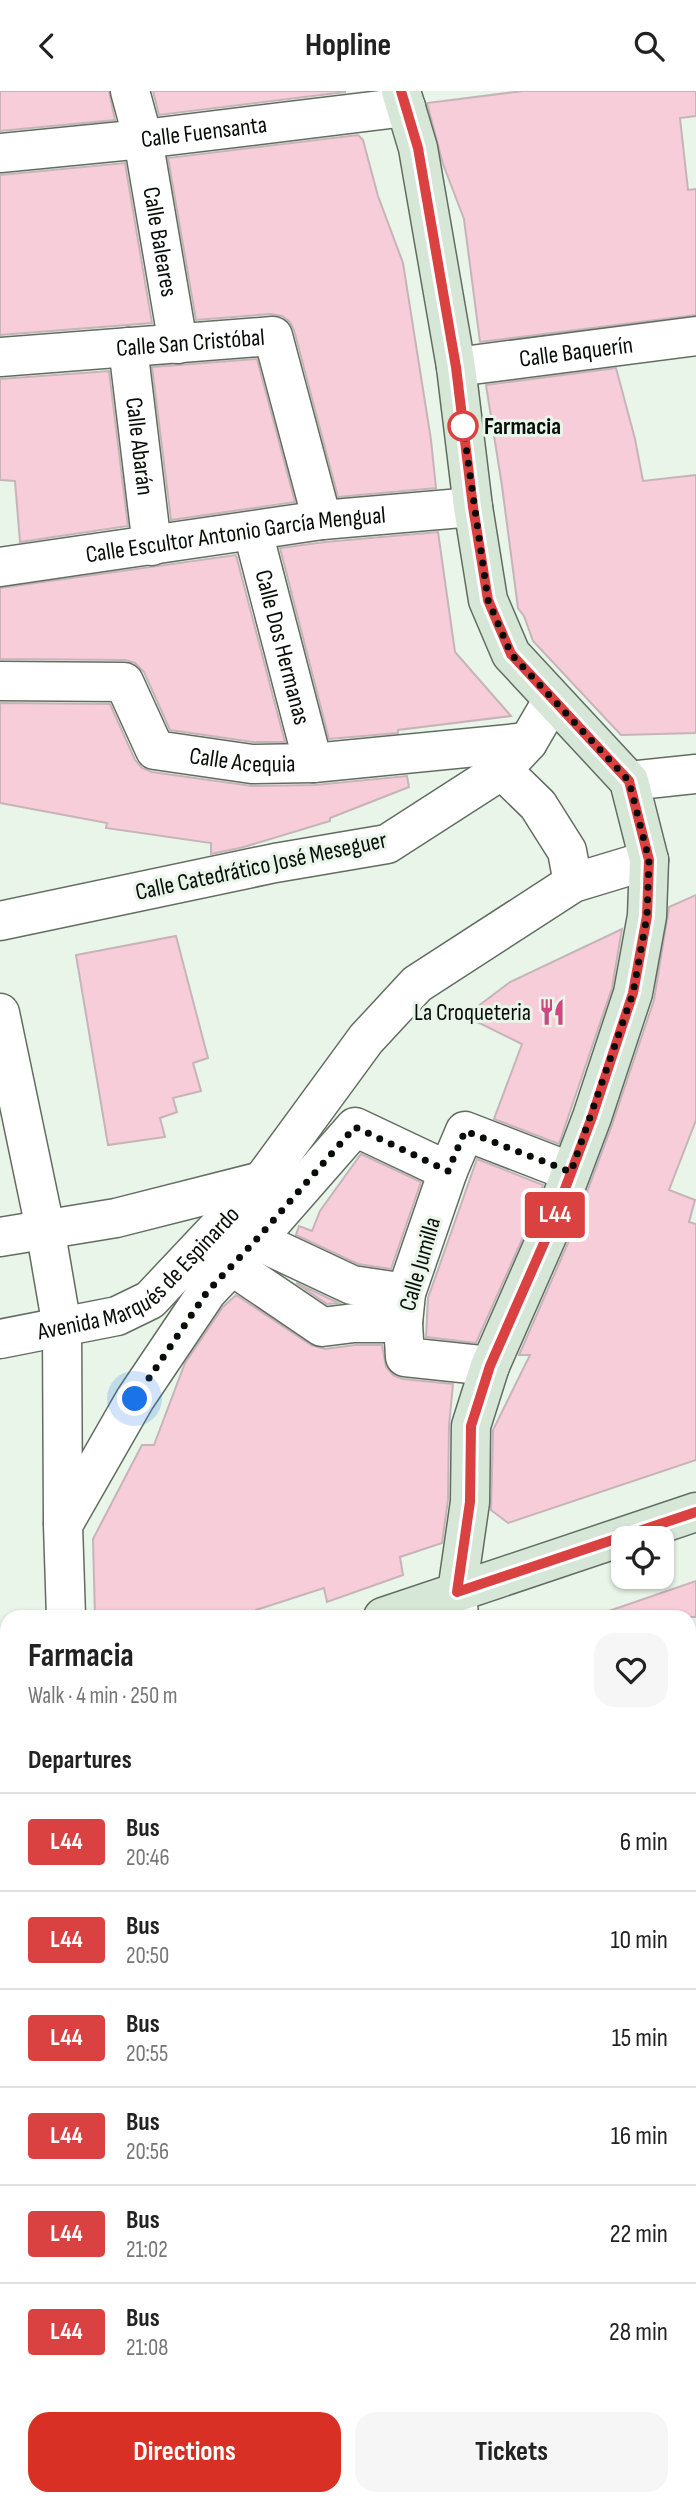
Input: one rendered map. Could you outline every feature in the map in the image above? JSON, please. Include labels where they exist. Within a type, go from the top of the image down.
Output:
[{"type":"main road","points":[[403,99],[418,148],[456,367],[473,507],[488,600],[511,654],[629,781],[649,860],[647,916],[633,993],[548,1234],[490,1366],[471,1426],[470,1502],[458,1604]]},
{"type":"main road","points":[[423,1610],[458,1604],[696,1512]]},
{"type":"street","name":"Calle Baleares","points":[[131,91],[143,139],[178,344]]},
{"type":"street","name":"Calle Fuensanta","points":[[0,153],[143,139],[403,99]]},
{"type":"street","name":"Calle San Cristóbal","points":[[0,357],[273,336],[323,520]]},
{"type":"street","name":"Calle Baquerín","points":[[456,367],[696,337]]},
{"type":"street","name":"Calle Abarán","points":[[128,347],[152,546]]},
{"type":"street","name":"Calle Escultor Antonio García Mengual","points":[[0,567],[323,520],[473,507]]},
{"type":"street","name":"Calle Dos Hermanas","points":[[253,532],[313,763]]},
{"type":"street","name":"Calle Acequia","points":[[0,681],[124,682],[156,750],[252,764],[313,763],[528,742]]},
{"type":"street","name":"Calle Catedrático José Meseguer","points":[[0,921],[275,863],[387,844],[502,769],[528,742],[552,701]]},
{"type":"street","points":[[502,769],[538,805],[567,851],[573,883]]},
{"type":"street","points":[[629,781],[696,774]]},
{"type":"street","name":"Avenida Marqués de Espinardo","points":[[0,1339],[117,1316],[150,1300],[262,1181],[366,1039],[417,984],[573,883],[649,860]]},
{"type":"street","points":[[0,1013],[45,1228],[62,1327],[66,1610]]},
{"type":"street","points":[[63,1524],[135,1399],[207,1292],[355,1127],[448,1171]]},
{"type":"street","name":"Calle Jumilla","points":[[490,1366],[405,1357],[405,1308],[448,1171],[465,1131],[571,1172]]},
{"type":"street","name":"Avenida Marqués de Espinardo","points":[[0,1237],[117,1218],[262,1181]]},
{"type":"street","points":[[244,1253],[322,1327],[354,1323],[405,1308]]},
{"type":"street","points":[[244,1253],[352,1285],[405,1308]]},
{"type":"building","points":[[0,91],[109,91],[115,120],[0,131]]},
{"type":"building","points":[[153,91],[345,91],[345,92],[159,115]]},
{"type":"building","points":[[523,91],[696,91],[696,116],[680,118],[688,190],[696,189],[696,315],[480,342],[464,219],[443,164],[427,103]]},
{"type":"building","points":[[358,135],[363,140],[378,196],[403,263],[436,488],[338,497],[290,322],[282,316],[271,314],[196,320],[168,158]]},
{"type":"building","points":[[125,163],[152,323],[0,335],[0,175]]},
{"type":"building","points":[[257,359],[295,502],[171,520],[152,367]]},
{"type":"building","points":[[616,368],[643,481],[696,475],[696,733],[621,735],[533,641],[524,616],[518,608],[486,385]]},
{"type":"building","points":[[109,371],[128,526],[20,542],[15,481],[0,480],[0,379]]},
{"type":"building","points":[[438,532],[455,652],[511,716],[398,730],[398,733],[329,739],[280,548]]},
{"type":"building","points":[[236,555],[285,742],[253,742],[170,730],[144,672],[135,663],[125,660],[0,659],[0,588]]},
{"type":"building","points":[[0,703],[110,704],[135,760],[142,768],[152,772],[252,786],[315,785],[407,776],[409,787],[330,818],[330,821],[211,854],[211,843],[106,828],[107,823],[0,803]]},
{"type":"building","points":[[696,895],[696,1120],[669,1190],[695,1200],[689,1222],[696,1224],[696,1460],[508,1523],[491,1510],[493,1430],[530,1355],[519,1355],[568,1243],[612,1125],[654,1000],[669,907]]},
{"type":"building","points":[[622,929],[612,988],[559,1144],[494,1119],[522,1044],[465,1016],[510,982]]},
{"type":"building","points":[[176,936],[208,1058],[193,1063],[201,1091],[173,1098],[177,1112],[160,1118],[165,1137],[108,1145],[76,955]]},
{"type":"building","points":[[361,1154],[421,1182],[391,1269],[358,1264],[296,1235],[299,1226],[312,1231],[320,1211]]},
{"type":"building","points":[[477,1159],[543,1185],[528,1226],[476,1343],[426,1337],[428,1298]]},
{"type":"building","points":[[296,1283],[339,1303],[327,1304]]},
{"type":"building","points":[[236,1295],[311,1345],[325,1349],[382,1345],[386,1367],[394,1376],[453,1384],[449,1426],[448,1500],[442,1543],[400,1557],[403,1575],[327,1602],[324,1588],[256,1610],[95,1610],[93,1539],[142,1445],[154,1445],[185,1363],[223,1307]]},
{"type":"building","points":[[696,1581],[696,1610],[612,1610]]},
{"type":"bus line","name":"L44","points":[[401,91],[418,148],[456,367],[473,507],[488,600],[511,654],[629,781],[649,860],[647,916],[633,993],[592,1117],[548,1234],[490,1366],[471,1426],[470,1502],[457,1592],[696,1512]]},
{"type":"place","name":"Farmacia","points":[[463,426]]},
{"type":"place","name":"La Croqueteria","points":[[552,1012]]},
{"type":"route","points":[[135,1399],[207,1292],[355,1127],[448,1171],[465,1131],[571,1172],[592,1117],[633,993],[647,916],[649,860],[629,781],[511,654],[503,636],[488,600],[463,426]]}]
